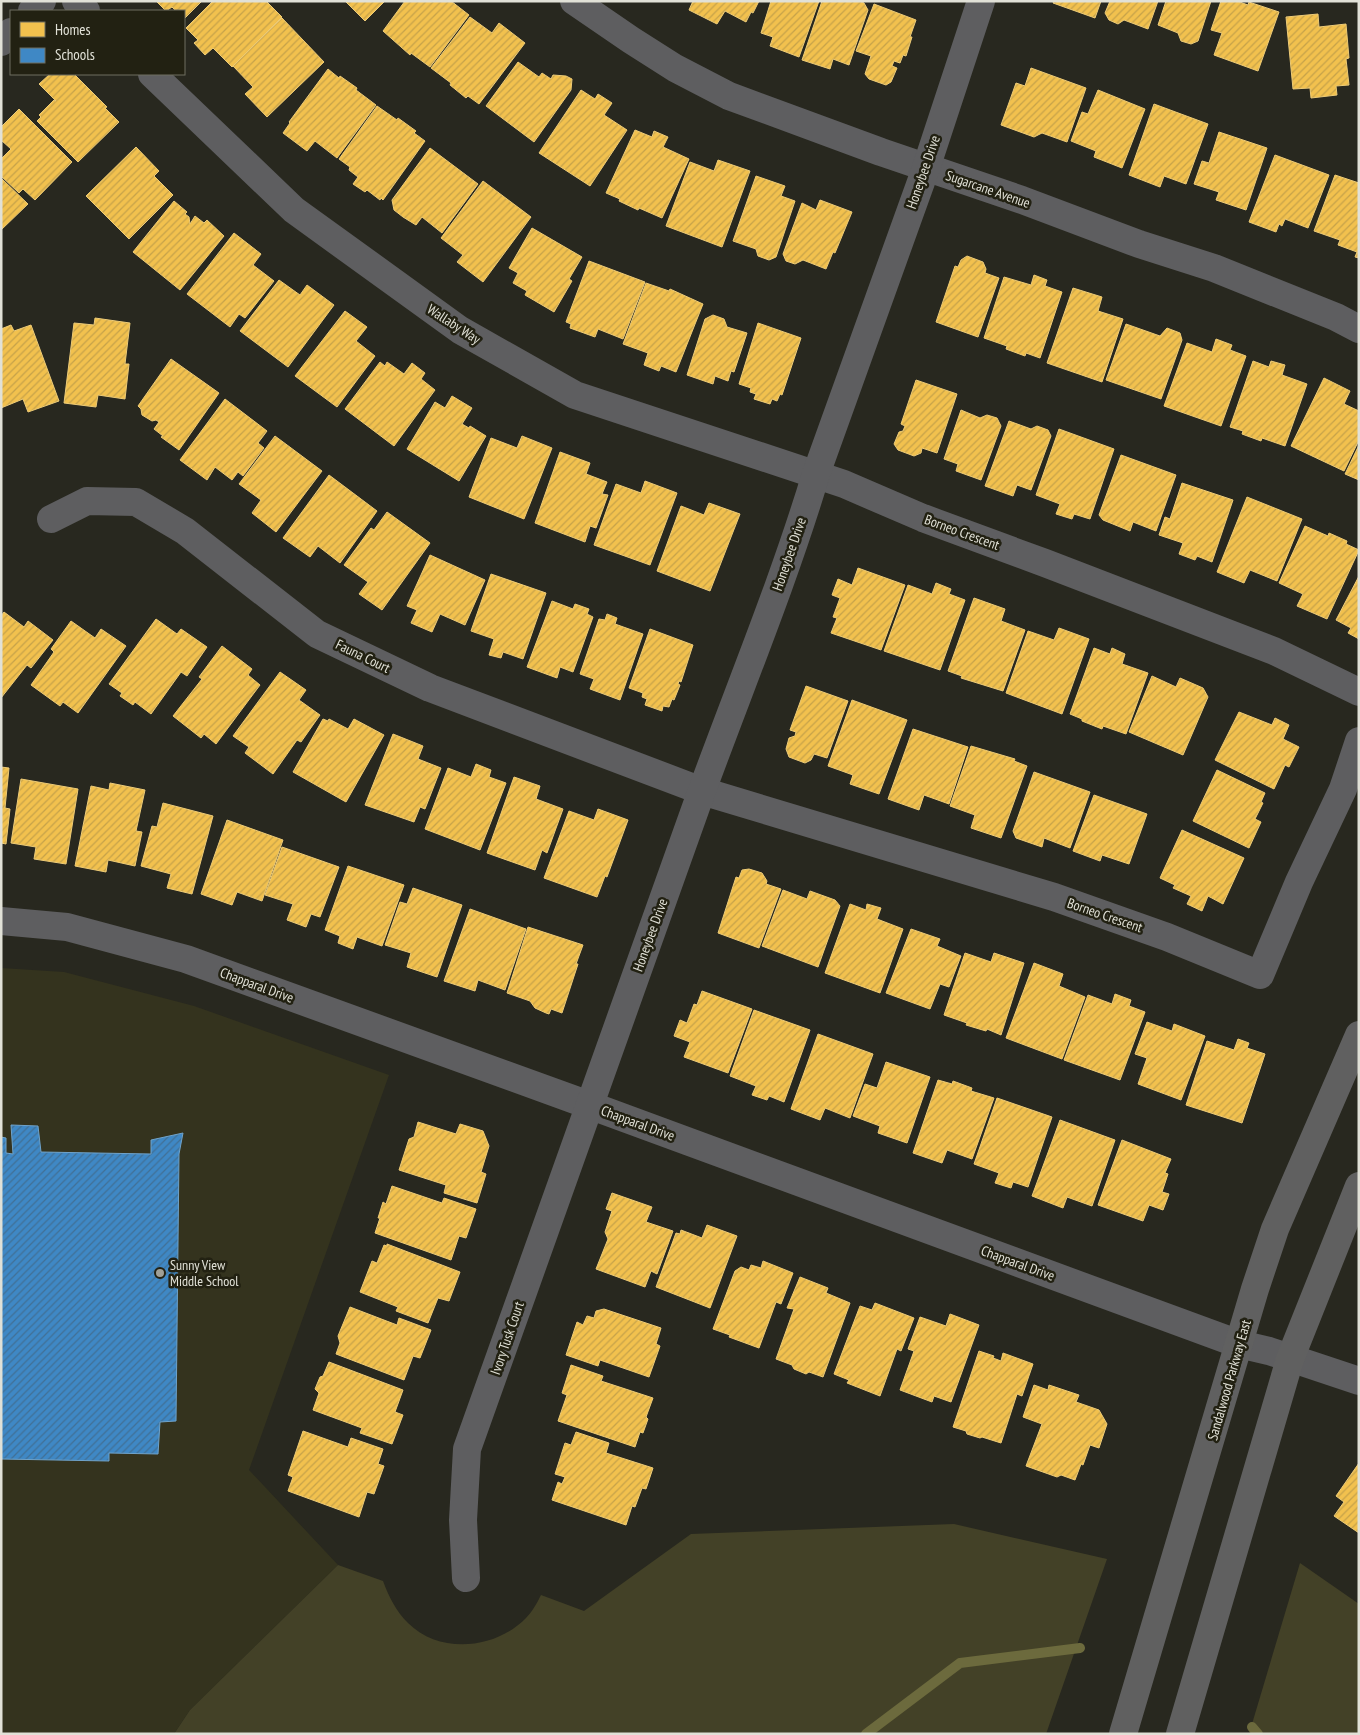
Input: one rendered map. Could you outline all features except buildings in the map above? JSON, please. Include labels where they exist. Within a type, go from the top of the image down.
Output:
[{"type":"main road","name":"Sandalwood Parkway East","points":[[1123,1734],[1275,1229],[1359,1034]]},
{"type":"main road","points":[[1180,1734],[1279,1355],[1359,1186]]},
{"type":"street","points":[[33,10],[42,1]]},
{"type":"street","points":[[76,1],[85,10]]},
{"type":"street","name":"Sugarcane Avenue","points":[[574,1],[630,40],[675,68],[729,96],[926,168],[1022,200],[1139,244],[1214,268],[1336,317],[1359,329]]},
{"type":"street","name":"Honeybee Drive","points":[[589,1105],[702,791],[761,634],[816,474],[926,168],[981,1]]},
{"type":"street","points":[[1,42],[10,33]]},
{"type":"street","name":"Wallaby Way","points":[[153,75],[294,210],[460,330],[575,395],[816,474]]},
{"type":"street","name":"Borneo Crescent","points":[[816,474],[923,518],[1054,566],[1274,651],[1359,692]]},
{"type":"street","name":"Fauna Court","points":[[51,519],[87,501],[136,502],[185,531],[317,634],[430,688],[702,791]]},
{"type":"street","name":"Borneo Crescent","points":[[702,791],[1054,897],[1167,937],[1260,976],[1299,882],[1343,789],[1359,741]]},
{"type":"street","name":"Chapparal Drive","points":[[1,921],[68,927],[186,959],[1239,1344],[1359,1381]]},
{"type":"street","name":"Ivory Tusk Court","points":[[466,1578],[462,1520],[468,1449],[589,1105]]},
{"type":"shaded area","name":"Sunny View Middle School","points":[[1,968],[64,972],[194,1006],[389,1075],[249,1470],[338,1565],[190,1710],[174,1734],[1,1734]]},
{"type":"shaded area","points":[[954,1524],[1107,1559],[1046,1734],[174,1734],[190,1710],[338,1565],[383,1581],[390,1598],[400,1614],[421,1633],[451,1644],[468,1644],[484,1642],[514,1628],[528,1616],[541,1595],[584,1611],[691,1534]]},
{"type":"shaded area","points":[[1300,1563],[1359,1604],[1359,1734],[1249,1734]]},
{"type":"waterway","points":[[866,1734],[960,1663],[1080,1648]]},
{"type":"waterway","points":[[1252,1727],[1258,1734]]},
{"type":"place","name":"Sunny View Middle School","points":[[160,1273]]}]
